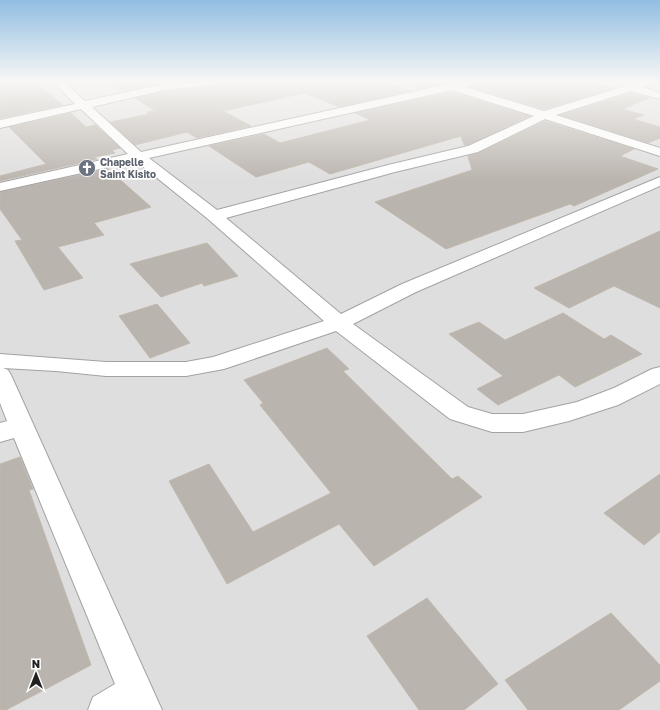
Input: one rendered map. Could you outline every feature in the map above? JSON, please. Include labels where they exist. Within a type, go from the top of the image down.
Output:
[{"type":"street","points":[[0,124],[41,115]]},
{"type":"street","points":[[94,115],[138,156],[214,216],[339,323],[459,412],[480,421],[502,424],[525,423],[602,403],[635,390],[660,374]]},
{"type":"street","points":[[0,187],[313,115]]},
{"type":"street","points":[[545,115],[660,152]]},
{"type":"street","points":[[214,216],[393,168],[473,149],[545,115]]},
{"type":"street","points":[[0,361],[56,364],[106,369],[186,369],[216,364],[339,323],[409,288],[660,181]]},
{"type":"street","points":[[0,375],[11,429],[140,701],[106,710]]},
{"type":"shaded area","points":[[0,115],[660,115],[660,710],[0,710]]},
{"type":"building","points":[[0,115],[14,115],[0,118]]},
{"type":"building","points":[[62,115],[73,115],[86,127],[95,125],[120,148],[112,150],[115,153],[94,157],[97,159],[0,181],[0,176],[46,164],[9,127]]},
{"type":"building","points":[[143,115],[231,115],[251,126],[197,138],[187,132],[135,145],[110,122]]},
{"type":"building","points":[[360,115],[530,116],[468,145],[464,145],[461,136],[330,174],[309,162],[256,177],[209,146],[264,134],[280,143],[370,120]]},
{"type":"building","points":[[561,115],[644,115],[633,119],[660,127],[660,138],[648,143]]},
{"type":"building","points":[[545,121],[634,149],[620,156],[658,169],[574,206],[570,204],[446,249],[375,202],[472,170],[468,156],[479,153]]},
{"type":"building","points":[[108,169],[151,207],[94,223],[104,235],[58,247],[83,278],[44,290],[15,241],[22,240],[0,209],[0,192]]},
{"type":"building","points":[[660,231],[660,308],[614,286],[569,308],[534,288]]},
{"type":"building","points":[[207,243],[238,276],[204,286],[202,283],[161,297],[130,264]]},
{"type":"building","points":[[157,304],[190,343],[150,358],[119,316]]},
{"type":"building","points":[[563,313],[604,339],[611,335],[642,354],[575,387],[559,375],[498,405],[477,389],[503,376],[449,334],[479,322],[505,340]]},
{"type":"building","points":[[327,348],[349,369],[343,371],[452,479],[458,476],[482,497],[374,566],[339,524],[227,584],[169,481],[209,464],[253,532],[331,493],[260,405],[263,403],[244,380]]},
{"type":"building","points":[[20,457],[33,489],[29,490],[91,665],[6,710],[0,710],[0,464]]},
{"type":"building","points":[[660,474],[660,532],[644,545],[604,513]]},
{"type":"building","points":[[427,598],[498,684],[464,710],[419,710],[367,636]]},
{"type":"building","points":[[611,613],[660,665],[660,681],[619,710],[528,710],[505,680]]},
{"type":"place","name":"Chapelle Saint Kisito","points":[[87,168]]}]
